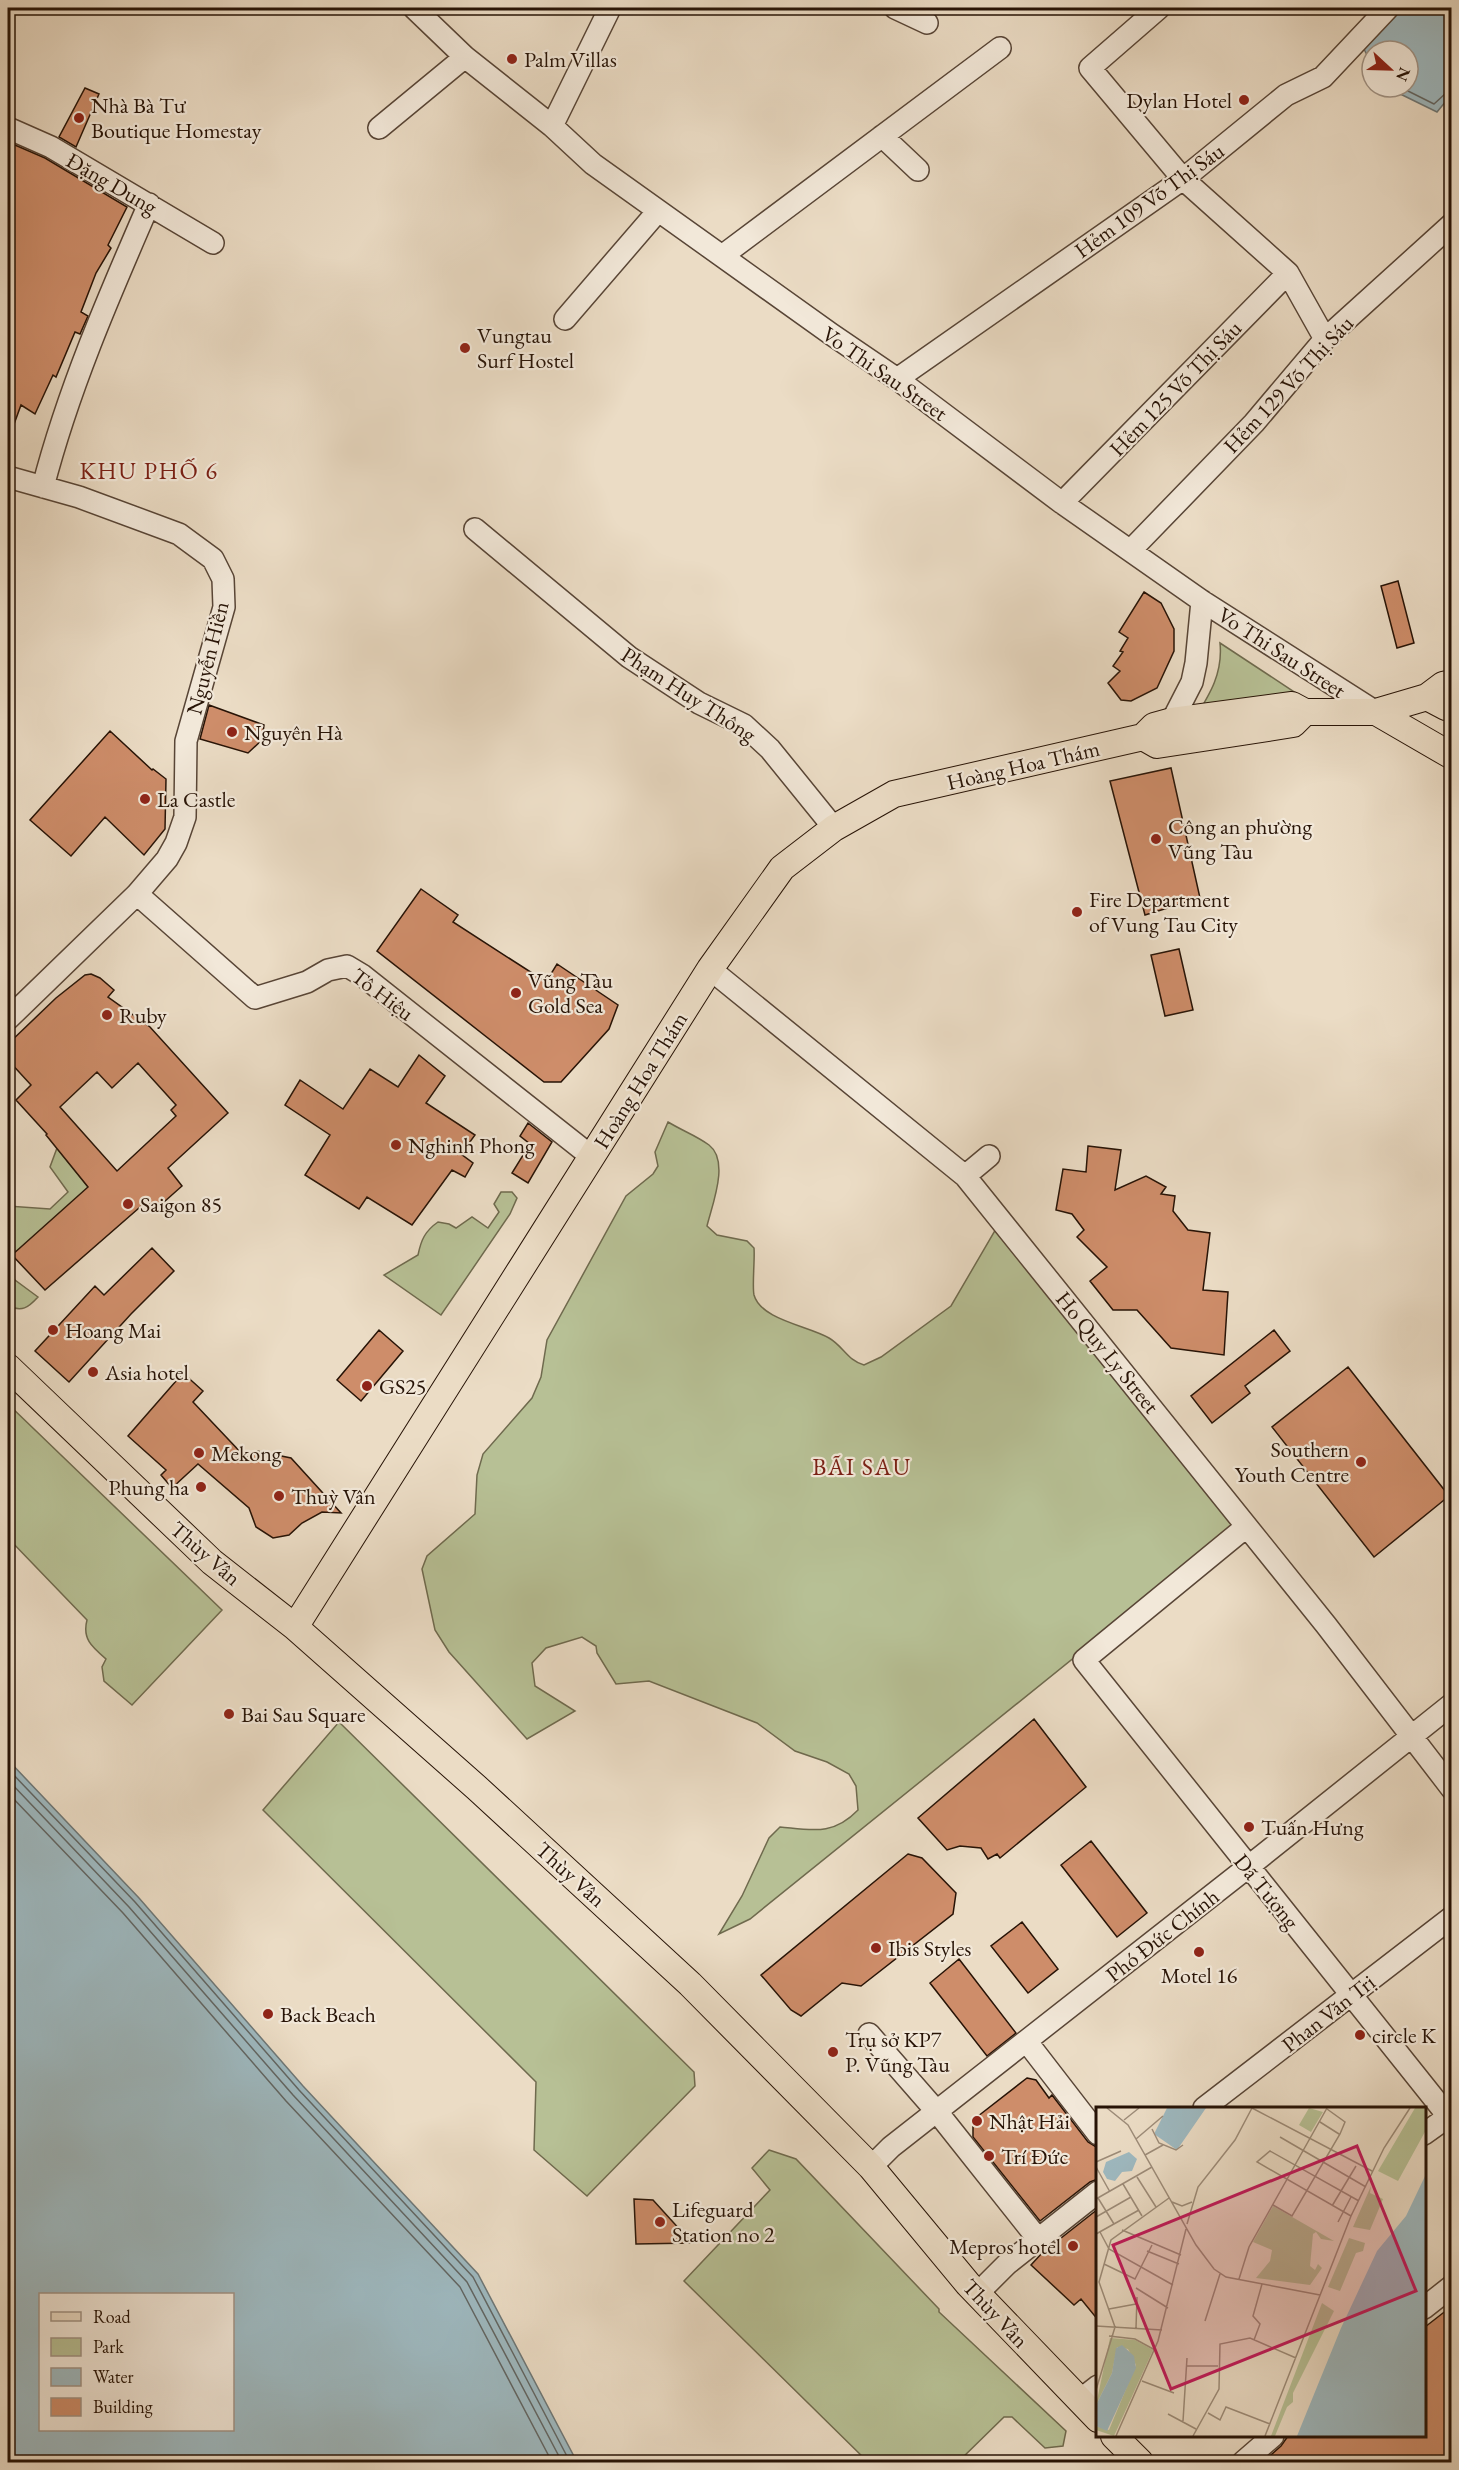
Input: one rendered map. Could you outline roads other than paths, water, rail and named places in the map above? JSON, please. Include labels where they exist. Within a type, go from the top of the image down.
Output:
[{"type":"main road","name":"Hoàng Hoa Thám","points":[[295,1626],[710,969],[782,868],[834,828],[894,794],[1143,737],[1154,726],[1172,721],[1292,705],[1305,712],[1376,712],[1427,698],[1443,684],[1452,683]]},
{"type":"main road","points":[[1427,698],[1446,707],[1452,706]]},
{"type":"main road","name":"Hoàng Hoa Thám","points":[[1143,737],[1156,745],[1282,726],[1293,724],[1305,712]]},
{"type":"main road","points":[[1376,712],[1452,756]]},
{"type":"main road","name":"Thùy Vân","points":[[8,1367],[212,1562],[295,1626],[477,1788],[690,1984],[872,2167],[976,2294],[1089,2393],[1096,2413]]},
{"type":"main road","points":[[1115,2437],[1140,2463]]},
{"type":"street","name":"Vo Thi Sau Street","points":[[414,8],[465,57],[552,126],[593,164],[897,379],[1062,503],[1202,601],[1376,712]]},
{"type":"street","points":[[552,126],[610,8]]},
{"type":"street","points":[[895,8],[927,23]]},
{"type":"street","points":[[1159,8],[1090,68],[1183,179],[1288,273],[1325,339]]},
{"type":"street","name":"Hẻm 109 Võ Thị Sáu","points":[[897,379],[1183,179],[1286,95],[1323,77],[1388,8]]},
{"type":"street","points":[[722,256],[1000,48]]},
{"type":"street","points":[[379,128],[465,57]]},
{"type":"street","name":"Đặng Dung","points":[[8,128],[51,147],[213,243]]},
{"type":"street","points":[[882,136],[918,170]]},
{"type":"street","points":[[43,487],[52,450],[102,312],[149,204]]},
{"type":"street","points":[[565,319],[658,211]]},
{"type":"street","name":"Hẻm 129 Võ Thị Sáu","points":[[1131,550],[1254,423],[1325,339],[1452,224]]},
{"type":"street","name":"Hẻm 125 Võ Thị Sáu","points":[[1062,503],[1288,273]]},
{"type":"street","name":"Nguyễn Hiền","points":[[8,477],[119,511],[179,534],[213,559],[223,579],[224,607],[186,741],[185,818],[176,843],[167,859],[137,894],[8,1020]]},
{"type":"street","name":"Phạm Huy Thông","points":[[475,529],[629,657],[699,703],[744,725],[770,749],[834,828]]},
{"type":"street","points":[[1172,721],[1192,682],[1202,601]]},
{"type":"street","name":"Tô Hiệu","points":[[137,894],[255,998],[307,982],[328,970],[347,966],[592,1157]]},
{"type":"street","name":"Ho Quy Ly Street","points":[[710,969],[965,1176],[1101,1342],[1326,1625],[1452,1789]]},
{"type":"street","points":[[965,1176],[989,1156]]},
{"type":"street","name":"Dã Tượng","points":[[1246,1527],[1084,1660],[1450,2117]]},
{"type":"street","name":"Phó Đức Chính","points":[[872,2167],[891,2147],[1027,2042],[1452,1704]]},
{"type":"street","name":"Phan Văn Trị","points":[[1207,2107],[1452,1917]]},
{"type":"street","points":[[869,2034],[938,2112],[1038,2240]]},
{"type":"street","points":[[1027,2042],[1096,2131]]},
{"type":"street","points":[[1426,2133],[1450,2117]]},
{"type":"street","points":[[976,2294],[1096,2194]]},
{"type":"street","points":[[1426,2307],[1452,2286]]},
{"type":"street","points":[[1243,2463],[1272,2437]]},
{"type":"water","points":[[1393,8],[1451,8],[1451,95],[1437,112],[1410,99],[1420,99],[1420,39],[1367,39]]},
{"type":"water","points":[[8,1760],[139,1898],[303,2086],[478,2274],[577,2462],[8,2462]]},
{"type":"place","name":"Palm Villas","points":[[512,59]]},
{"type":"place","name":"Dylan Hotel","points":[[1244,100]]},
{"type":"place","name":"Nhà Bà Tư Boutique Homestay","points":[[79,118]]},
{"type":"place","name":"Vungtau Surf Hostel","points":[[465,348]]},
{"type":"place","name":"Nguyên Hà","points":[[232,732]]},
{"type":"place","name":"La Castle","points":[[145,799]]},
{"type":"place","name":"Công an phường Vũng Tàu","points":[[1156,839]]},
{"type":"place","name":"Fire Department of Vung Tau City","points":[[1077,912]]},
{"type":"place","name":"Vũng Tàu Gold Sea","points":[[516,993]]},
{"type":"place","name":"Ruby","points":[[107,1015]]},
{"type":"place","name":"Nghinh Phong","points":[[396,1145]]},
{"type":"place","name":"Saigon 85","points":[[128,1204]]},
{"type":"place","name":"Hoang Mai","points":[[53,1330]]},
{"type":"place","name":"Asia hotel","points":[[93,1372]]},
{"type":"place","name":"GS25","points":[[367,1386]]},
{"type":"place","name":"Mekong","points":[[199,1453]]},
{"type":"place","name":"Southern Youth Centre","points":[[1361,1462]]},
{"type":"place","name":"Phung ha","points":[[201,1487]]},
{"type":"place","name":"Thuỳ Vân","points":[[279,1496]]},
{"type":"place","name":"Bai Sau Square","points":[[229,1714]]},
{"type":"place","name":"Tuấn Hưng","points":[[1249,1827]]},
{"type":"place","name":"Ibis Styles","points":[[876,1948]]},
{"type":"place","name":"Motel 16","points":[[1199,1952]]},
{"type":"place","name":"Back Beach","points":[[268,2014]]},
{"type":"place","name":"circle K","points":[[1360,2035]]},
{"type":"place","name":"Trụ sở KP7 P. Vũng Tàu","points":[[833,2052]]},
{"type":"place","name":"Nhật Hải","points":[[977,2121]]},
{"type":"place","name":"Trí Đức","points":[[989,2156]]},
{"type":"place","name":"Lifeguard Station no 2","points":[[660,2222]]},
{"type":"place","name":"Mepros hotel","points":[[1073,2246]]},
{"type":"district","name":"KHU PHỐ 6","points":[[149,471]]},
{"type":"district","name":"BÃI SAU","points":[[862,1467]]}]
